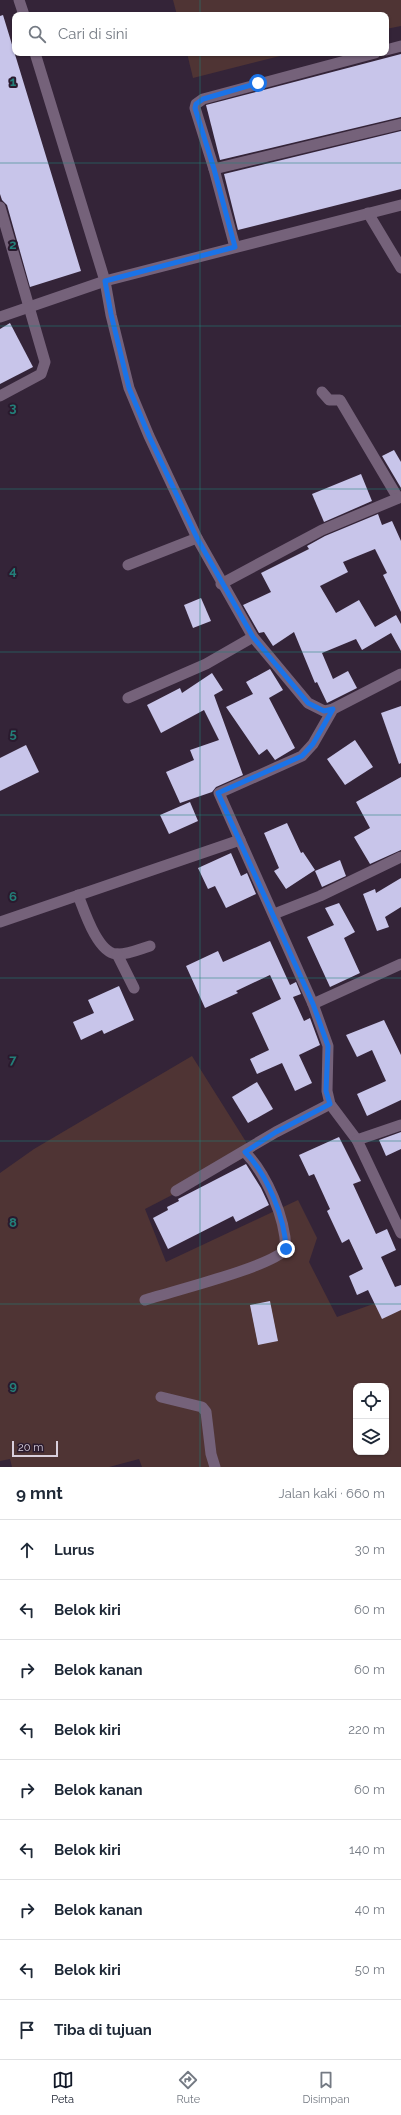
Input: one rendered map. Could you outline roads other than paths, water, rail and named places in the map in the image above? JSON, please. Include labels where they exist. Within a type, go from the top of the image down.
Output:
[{"type":"street","points":[[19,0],[23,12]]},
{"type":"street","points":[[389,49],[401,46]]},
{"type":"street","points":[[36,56],[105,281],[111,314],[129,388],[149,436],[197,538],[221,584],[253,637],[308,703],[324,711],[333,709],[401,674]]},
{"type":"street","points":[[235,247],[214,169],[195,108],[198,102],[258,83],[363,56]]},
{"type":"street","points":[[214,169],[401,124]]},
{"type":"street","points":[[0,317],[105,281],[401,205]]},
{"type":"street","points":[[0,207],[4,232],[30,306],[44,355],[44,370],[41,374],[0,396]]},
{"type":"street","points":[[368,213],[401,268]]},
{"type":"street","points":[[221,584],[322,530],[399,498],[340,400],[329,400],[322,392]]},
{"type":"street","points":[[128,565],[197,538]]},
{"type":"street","points":[[128,698],[206,664],[253,637]]},
{"type":"street","points":[[333,709],[313,744],[302,756],[218,793],[274,914],[313,1004],[328,1046],[326,1091],[330,1104],[357,1140],[401,1234]]},
{"type":"street","points":[[0,922],[240,840]]},
{"type":"street","points":[[274,914],[320,896],[401,857]]},
{"type":"street","points":[[78,895],[97,937],[106,950],[117,954],[150,946]]},
{"type":"street","points":[[117,954],[134,988]]},
{"type":"street","points":[[313,1004],[401,964]]},
{"type":"street","points":[[176,1191],[245,1152],[276,1132],[330,1104]]},
{"type":"street","points":[[357,1140],[401,1125]]},
{"type":"street","points":[[146,1300],[241,1270],[280,1255],[286,1249],[278,1207],[254,1161],[245,1152]]},
{"type":"street","points":[[161,1397],[202,1408],[206,1412],[211,1454],[215,1467]]}]
